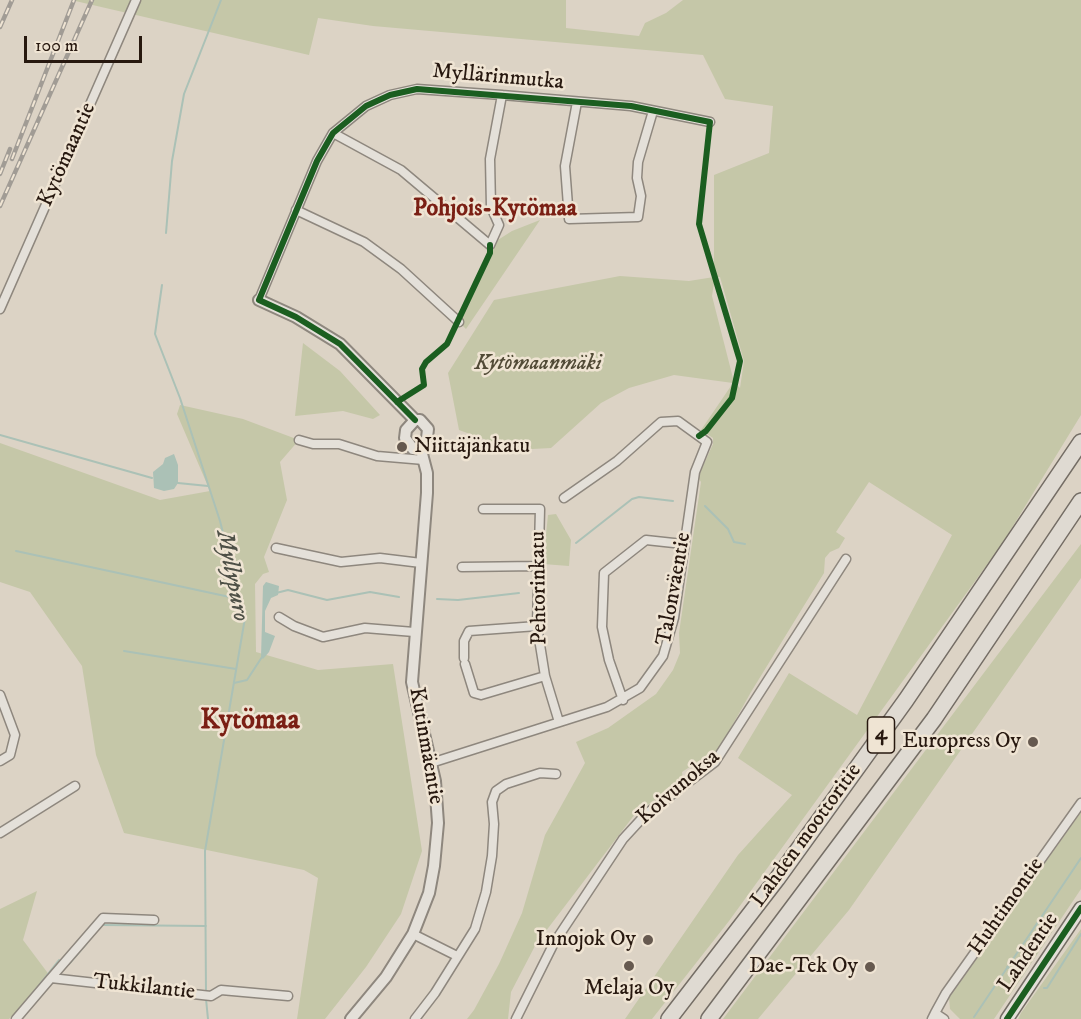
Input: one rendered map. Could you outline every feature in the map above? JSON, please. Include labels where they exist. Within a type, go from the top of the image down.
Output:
[{"type":"highway","name":"Lahden moottoritie","points":[[669,1019],[777,879],[906,700],[1081,442]]},
{"type":"highway","name":"Lahden moottoritie","points":[[710,1019],[934,719],[1081,501]]},
{"type":"main road","name":"Lahdentie","points":[[1007,1019],[1081,908]]},
{"type":"street","name":"Kytömaantie","points":[[0,309],[136,0]]},
{"type":"street","name":"Myllärinmutka","points":[[259,300],[317,161],[333,134],[366,106],[390,94],[417,89],[631,106],[710,122]]},
{"type":"street","points":[[333,134],[401,170],[490,245],[499,225],[491,207],[490,159],[502,95]]},
{"type":"street","points":[[577,102],[565,166],[569,219],[638,217],[641,196],[638,162],[653,111]]},
{"type":"street","points":[[296,210],[364,242],[401,270],[459,322]]},
{"type":"street","name":"Kutinmäentie","points":[[259,300],[296,317],[340,344],[415,420],[420,420],[428,429],[428,438],[422,455],[427,473],[427,493],[414,632],[413,692],[431,763],[438,823],[434,866],[429,893],[413,934],[386,977],[351,1019]]},
{"type":"street","name":"Kutinmäentie","points":[[415,420],[406,430],[405,438],[409,446],[422,455]]},
{"type":"street","name":"Talonväentie","points":[[431,763],[623,700],[647,679],[663,656],[670,638],[695,472],[707,442],[678,421],[661,422],[617,461],[564,498]]},
{"type":"street","points":[[299,440],[313,444],[339,444],[377,456],[422,455]]},
{"type":"street","name":"Pehtorinkatu","points":[[483,509],[540,510],[537,626],[545,676],[559,722]]},
{"type":"street","points":[[623,700],[609,660],[602,627],[604,573],[645,540],[683,544]]},
{"type":"street","points":[[276,548],[341,562],[380,558],[420,563]]},
{"type":"street","name":"Koivunoksa","points":[[516,1019],[554,943],[623,839],[646,814],[715,762],[846,559]]},
{"type":"street","points":[[462,567],[537,566]]},
{"type":"street","points":[[279,617],[294,626],[323,637],[365,628],[414,632]]},
{"type":"street","points":[[537,626],[469,631],[464,641],[464,661],[474,693],[481,695],[545,676]]},
{"type":"street","points":[[0,695],[15,735],[10,755],[0,761]]},
{"type":"street","points":[[415,1019],[469,942],[475,929],[486,892],[492,856],[494,824],[492,802],[496,791],[506,784],[540,773],[556,774]]},
{"type":"street","points":[[0,833],[75,786]]},
{"type":"street","name":"Huhtimontie","points":[[944,1019],[933,1016],[946,993],[1081,803]]},
{"type":"street","points":[[16,1019],[103,918],[154,920]]},
{"type":"street","points":[[413,934],[457,956]]},
{"type":"street","name":"Tukkilantie","points":[[51,978],[206,995],[221,990],[288,996]]},
{"type":"green space","name":"Kytömaanmäki","points":[[71,0],[566,0],[566,28],[639,36],[645,23],[666,13],[683,0],[1081,0],[1081,415],[1002,544],[729,921],[652,1019],[625,1019],[738,855],[792,795],[738,758],[789,673],[857,715],[952,535],[869,482],[836,532],[845,538],[839,548],[830,552],[825,558],[824,573],[751,692],[714,758],[708,755],[682,772],[683,780],[635,814],[536,944],[511,992],[508,1019],[467,1019],[499,964],[522,913],[545,835],[585,763],[576,742],[608,728],[656,694],[673,670],[680,653],[679,633],[701,482],[698,477],[713,444],[713,438],[701,430],[733,383],[674,375],[629,388],[601,403],[551,448],[514,450],[459,430],[448,373],[494,300],[620,276],[689,281],[714,277],[714,175],[769,153],[773,106],[725,99],[703,55],[373,26],[318,18],[309,55]],"holes":[[[715,277],[720,277],[744,361],[740,388],[734,382],[712,296]]]},
{"type":"green space","points":[[540,220],[466,329],[459,322],[490,254],[490,245],[512,231]]},
{"type":"green space","points":[[303,343],[340,371],[380,415],[373,419],[343,411],[295,416]]},
{"type":"green space","points":[[180,405],[243,419],[299,440],[280,462],[287,500],[264,557],[269,572],[263,574],[255,584],[256,652],[318,670],[393,664],[422,851],[401,914],[366,967],[325,1019],[297,1019],[318,878],[304,870],[124,833],[96,755],[82,666],[30,592],[0,582],[0,443],[160,500],[210,491],[177,414]]},
{"type":"green space","points":[[556,514],[571,540],[569,566],[543,564],[548,515]]},
{"type":"green space","points":[[1081,544],[1081,578],[849,910],[758,1019],[723,1019]]},
{"type":"green space","points":[[1081,812],[1081,889],[994,1019],[960,1019],[950,1009],[949,998]]},
{"type":"green space","points":[[37,891],[23,940],[50,976],[9,1019],[0,1019],[0,909]]},
{"type":"green space","points":[[1081,929],[1081,1019],[1018,1019],[1021,1013]]},
{"type":"shaded area","points":[[174,454],[178,465],[178,483],[174,489],[164,491],[154,488],[153,472],[163,464],[165,458]]},
{"type":"shaded area","points":[[266,582],[279,586],[278,595],[271,598],[265,611],[265,632],[275,636],[269,652],[263,659],[261,657],[263,586]]},
{"type":"waterway","name":"Myllypuro","points":[[166,233],[172,161],[184,94],[221,0]]},
{"type":"waterway","name":"Myllypuro","points":[[162,285],[155,334],[180,398],[220,521],[245,618],[205,851],[206,994]]},
{"type":"waterway","points":[[0,435],[152,478]]},
{"type":"waterway","points":[[178,483],[208,486]]},
{"type":"waterway","points":[[576,543],[632,499],[639,497],[673,501]]},
{"type":"waterway","points":[[705,506],[728,529],[734,542],[745,544]]},
{"type":"waterway","points":[[16,551],[239,599]]},
{"type":"waterway","points":[[276,593],[288,590],[327,600],[370,592],[399,597]]},
{"type":"waterway","points":[[437,599],[458,600],[519,593]]},
{"type":"waterway","points":[[124,651],[236,669]]},
{"type":"waterway","points":[[234,683],[247,680],[262,657]]},
{"type":"waterway","points":[[974,1017],[1081,858]]},
{"type":"waterway","points":[[102,925],[206,926]]},
{"type":"waterway","points":[[1044,988],[1047,988],[1081,934]]},
{"type":"waterway","points":[[69,964],[87,943]]},
{"type":"waterway","points":[[25,1003],[59,960]]},
{"type":"waterway","points":[[1007,967],[1020,975]]},
{"type":"waterway","name":"Myllypuro","points":[[206,999],[208,1019]]},
{"type":"railway","points":[[0,27],[12,0]]},
{"type":"railway","points":[[12,159],[74,0]]},
{"type":"railway","points":[[0,206],[92,0]]},
{"type":"railway","points":[[0,174],[10,149]]},
{"type":"cycle path","points":[[415,420],[340,344],[296,317],[259,300],[317,161],[333,133],[366,106],[390,95],[417,89],[631,106],[710,122],[699,224],[740,361],[732,398],[706,431],[699,436]]},
{"type":"cycle path","points":[[397,402],[424,385],[422,369],[426,362],[447,344],[490,253],[490,245]]},
{"type":"cycle path","points":[[1007,1019],[1081,908]]},
{"type":"place","name":"Niittäjänkatu","points":[[402,447]]},
{"type":"place","name":"Europress Oy","points":[[1033,742]]},
{"type":"place","name":"Innojok Oy","points":[[648,940]]},
{"type":"place","name":"Melaja Oy","points":[[629,966]]},
{"type":"place","name":"Dae-Tek Oy","points":[[870,967]]},
{"type":"district","name":"Pohjois-Kytömaa","points":[[495,210]]},
{"type":"district","name":"Kytömaa","points":[[250,722]]}]
